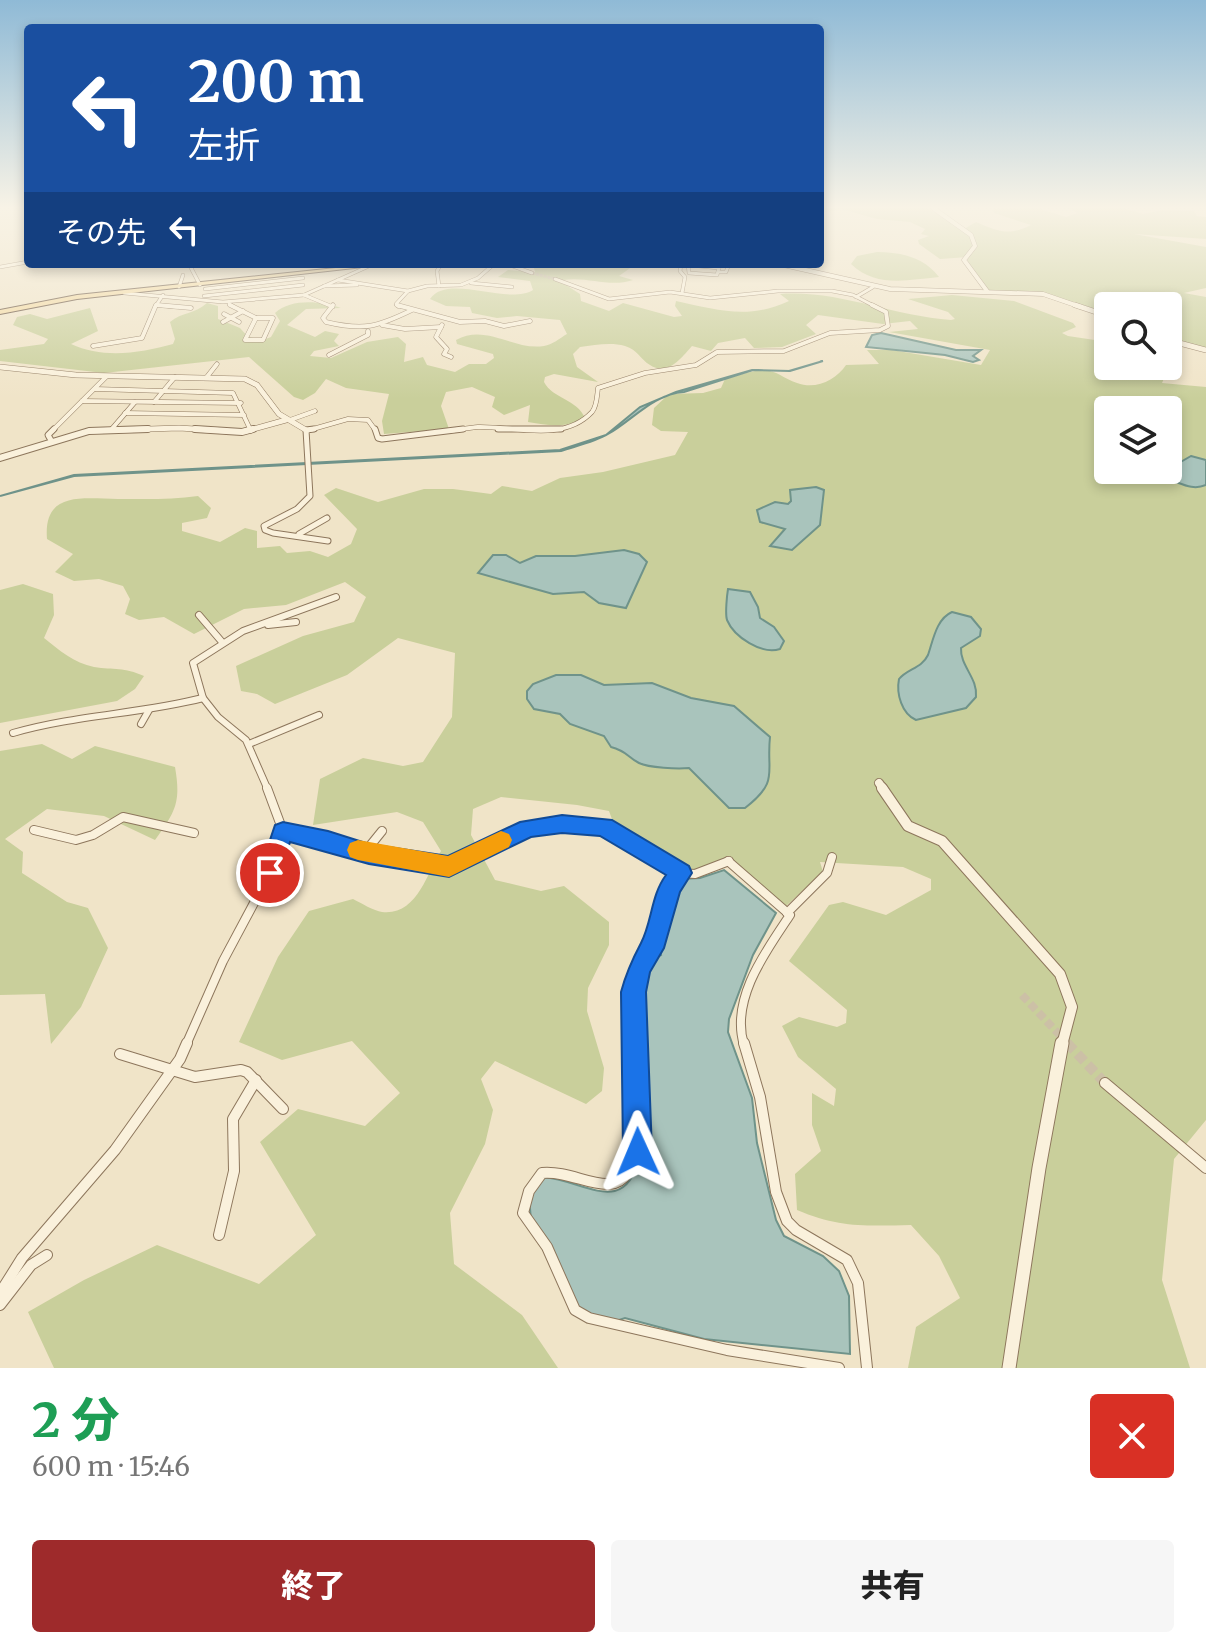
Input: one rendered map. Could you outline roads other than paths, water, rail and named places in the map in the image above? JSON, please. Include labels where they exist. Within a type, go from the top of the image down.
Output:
[{"type":"main road","points":[[0,312],[58,300],[333,272]]},
{"type":"street","points":[[194,272],[204,286],[203,298]]},
{"type":"street","points":[[220,302],[304,295],[356,272]]},
{"type":"street","points":[[437,272],[439,286]]},
{"type":"street","points":[[337,280],[408,291],[468,282],[485,272]]},
{"type":"street","points":[[681,272],[685,277],[682,293]]},
{"type":"street","points":[[689,272],[717,275],[718,272]]},
{"type":"street","points":[[811,272],[873,287],[912,291],[1043,294],[1094,311]]},
{"type":"street","points":[[973,272],[987,291]]},
{"type":"street","points":[[179,287],[183,275]]},
{"type":"street","points":[[303,276],[304,295]]},
{"type":"street","points":[[0,367],[106,377],[245,379],[259,385],[273,409],[306,430],[318,430],[332,422],[361,418],[368,419],[377,430],[378,438],[385,439],[480,427],[515,431],[562,429],[590,414],[595,408],[598,388],[605,383],[671,367],[696,365],[717,352],[784,351],[830,333],[885,328],[888,322],[886,312],[856,297],[806,290],[710,298],[670,292],[604,298],[555,279]]},
{"type":"street","points":[[258,281],[258,299]]},
{"type":"street","points":[[468,282],[512,287]]},
{"type":"street","points":[[323,286],[364,284]]},
{"type":"street","points":[[203,298],[303,285]]},
{"type":"street","points":[[856,297],[873,287]]},
{"type":"street","points":[[408,291],[396,304],[447,319],[504,326],[530,321]]},
{"type":"street","points":[[124,293],[203,298],[256,318],[273,318],[263,340],[245,340],[256,318]]},
{"type":"street","points":[[93,346],[142,338],[163,295]]},
{"type":"street","points":[[304,295],[334,305],[323,318],[326,322],[368,331],[412,310]]},
{"type":"street","points":[[157,305],[191,308]]},
{"type":"street","points":[[223,322],[243,311]]},
{"type":"street","points":[[224,314],[239,322]]},
{"type":"street","points":[[447,319],[436,337],[447,349],[444,354],[451,357]]},
{"type":"street","points":[[382,325],[405,329],[441,327]]},
{"type":"street","points":[[329,355],[368,335],[368,331]]},
{"type":"street","points":[[1182,344],[1206,350]]},
{"type":"street","points":[[206,378],[217,364]]},
{"type":"street","points":[[52,442],[48,435],[106,377]]},
{"type":"street","points":[[154,402],[175,377]]},
{"type":"street","points":[[95,389],[225,391],[237,396],[251,431]]},
{"type":"street","points":[[82,401],[241,403]]},
{"type":"street","points":[[110,431],[135,402]]},
{"type":"street","points":[[0,458],[76,433],[179,428],[229,433],[251,431],[315,411]]},
{"type":"street","points":[[125,413],[244,415]]},
{"type":"street","points":[[306,430],[310,496],[297,509],[264,526],[267,532],[328,541]]},
{"type":"street","points":[[297,535],[327,518]]},
{"type":"street","points":[[0,1293],[22,1258],[115,1150],[173,1071],[223,961],[270,873],[283,831],[273,797],[249,744],[218,717],[203,698],[193,663],[222,642],[256,626],[336,597]]},
{"type":"street","points":[[199,615],[222,642]]},
{"type":"street","points":[[256,626],[296,622]]},
{"type":"street","points":[[13,733],[72,718],[128,714],[203,698]]},
{"type":"street","points":[[141,724],[149,710]]},
{"type":"street","points":[[249,744],[319,715]]},
{"type":"street","points":[[879,783],[908,826],[942,841],[1043,954],[1060,974],[1072,1007],[1061,1048],[1042,1153],[1009,1368]]},
{"type":"street","points":[[34,830],[62,840],[82,841],[116,818],[123,817],[194,833]]},
{"type":"street","points":[[283,831],[365,852],[449,867],[537,825],[593,824],[604,827],[681,873],[695,874],[730,861],[790,915],[762,959],[740,1020],[740,1031],[760,1097],[776,1192],[787,1221],[796,1230],[847,1260],[858,1283],[867,1368]]},
{"type":"street","points":[[365,852],[382,831]]},
{"type":"street","points":[[787,913],[827,873],[832,857]]},
{"type":"street","points":[[681,873],[670,888],[652,948],[639,967],[633,992],[638,1152],[631,1174],[621,1184],[607,1186],[556,1170],[542,1173],[529,1191],[523,1213],[547,1247],[575,1310],[589,1318],[727,1350],[839,1368]]},
{"type":"street","points":[[120,1054],[202,1078],[241,1070],[256,1080],[283,1109]]},
{"type":"street","points":[[219,1235],[234,1171],[233,1119],[256,1080]]},
{"type":"street","points":[[1105,1083],[1206,1168]]},
{"type":"street","points":[[0,1305],[31,1265],[47,1255]]},
{"type":"water","points":[[881,333],[956,350],[981,350],[973,356],[979,360],[973,362],[945,355],[866,347],[872,335]]},
{"type":"water","points":[[753,370],[684,392],[665,397],[676,392]]},
{"type":"water","points":[[661,398],[644,408],[617,428],[603,437],[561,451],[74,476],[0,496],[74,475],[560,450],[606,435],[640,407]]},
{"type":"water","points":[[1191,456],[1206,460],[1206,485],[1191,487],[1181,484],[1182,461]]},
{"type":"water","points":[[816,487],[824,490],[820,525],[792,550],[770,546],[785,529],[760,522],[757,510],[775,502],[788,504],[791,501],[790,490]]},
{"type":"water","points":[[624,550],[639,554],[647,562],[626,608],[599,603],[584,592],[553,594],[478,573],[493,555],[506,555],[520,563],[536,556],[575,556]]},
{"type":"water","points":[[728,589],[750,592],[760,618],[774,627],[784,641],[780,649],[757,647],[736,633],[726,617]]},
{"type":"water","points":[[952,612],[971,617],[981,629],[980,636],[961,648],[976,697],[966,708],[916,720],[901,703],[899,679],[925,659],[939,625]]},
{"type":"water","points":[[556,675],[581,675],[604,685],[652,683],[691,698],[734,706],[770,737],[769,776],[763,791],[745,808],[729,808],[689,768],[644,765],[611,747],[604,736],[570,724],[560,714],[534,709],[527,699],[527,691],[533,684]]},
{"type":"water","points":[[724,870],[776,913],[753,955],[729,1019],[728,1032],[752,1098],[757,1143],[776,1220],[784,1236],[823,1256],[839,1271],[849,1296],[850,1354],[704,1339],[625,1318],[610,1323],[575,1310],[531,1220],[529,1197],[544,1177],[589,1189],[614,1191],[633,1176],[640,1157],[637,977],[648,960],[661,955],[660,936],[664,916],[681,879],[700,878]]},
{"type":"tunnel","points":[[532,273],[555,279]]},
{"type":"tunnel","points":[[1022,995],[1069,1045]]},
{"type":"tunnel","points":[[1067,1043],[1105,1083]]}]
